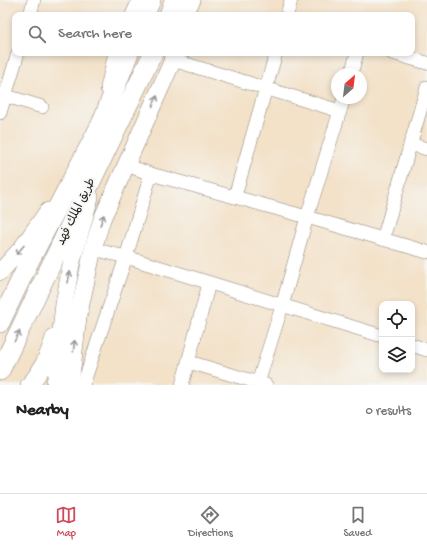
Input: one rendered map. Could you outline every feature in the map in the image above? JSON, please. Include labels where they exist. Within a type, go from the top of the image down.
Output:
[{"type":"highway","points":[[146,12],[151,0]]},
{"type":"highway","points":[[170,12],[174,0]]},
{"type":"highway","points":[[184,12],[191,0]]},
{"type":"highway","name":"طريق الملك فهد","points":[[0,323],[31,258],[101,124],[118,56]]},
{"type":"highway","name":"طريق الملك فهد","points":[[0,371],[152,56]]},
{"type":"highway","points":[[96,173],[169,56]]},
{"type":"main road","points":[[135,12],[141,0]]},
{"type":"main road","points":[[190,12],[194,0]]},
{"type":"main road","points":[[70,385],[78,317],[93,249],[102,219],[126,165],[170,56]]},
{"type":"main road","points":[[0,272],[22,248],[43,218],[101,124]]},
{"type":"main road","points":[[56,385],[64,304],[71,265],[96,173]]},
{"type":"main road","points":[[29,385],[37,376],[47,360],[64,304]]},
{"type":"street","points":[[31,12],[34,0]]},
{"type":"street","points":[[288,12],[292,0]]},
{"type":"street","points":[[0,113],[3,95],[17,56]]},
{"type":"street","points":[[173,56],[266,88],[340,111]]},
{"type":"street","points":[[235,196],[275,56]]},
{"type":"street","points":[[353,68],[356,56]]},
{"type":"street","points":[[402,56],[427,63]]},
{"type":"street","points":[[383,239],[427,87]]},
{"type":"street","points":[[3,95],[42,107]]},
{"type":"street","points":[[189,362],[262,384],[307,217],[342,104]]},
{"type":"street","points":[[410,144],[427,149]]},
{"type":"street","points":[[126,165],[151,174],[235,196],[427,252]]},
{"type":"street","points":[[83,385],[126,257],[151,174]]},
{"type":"street","points":[[93,249],[126,257],[379,335]]},
{"type":"street","points":[[182,385],[209,283]]},
{"type":"street","points":[[415,346],[427,350]]}]
